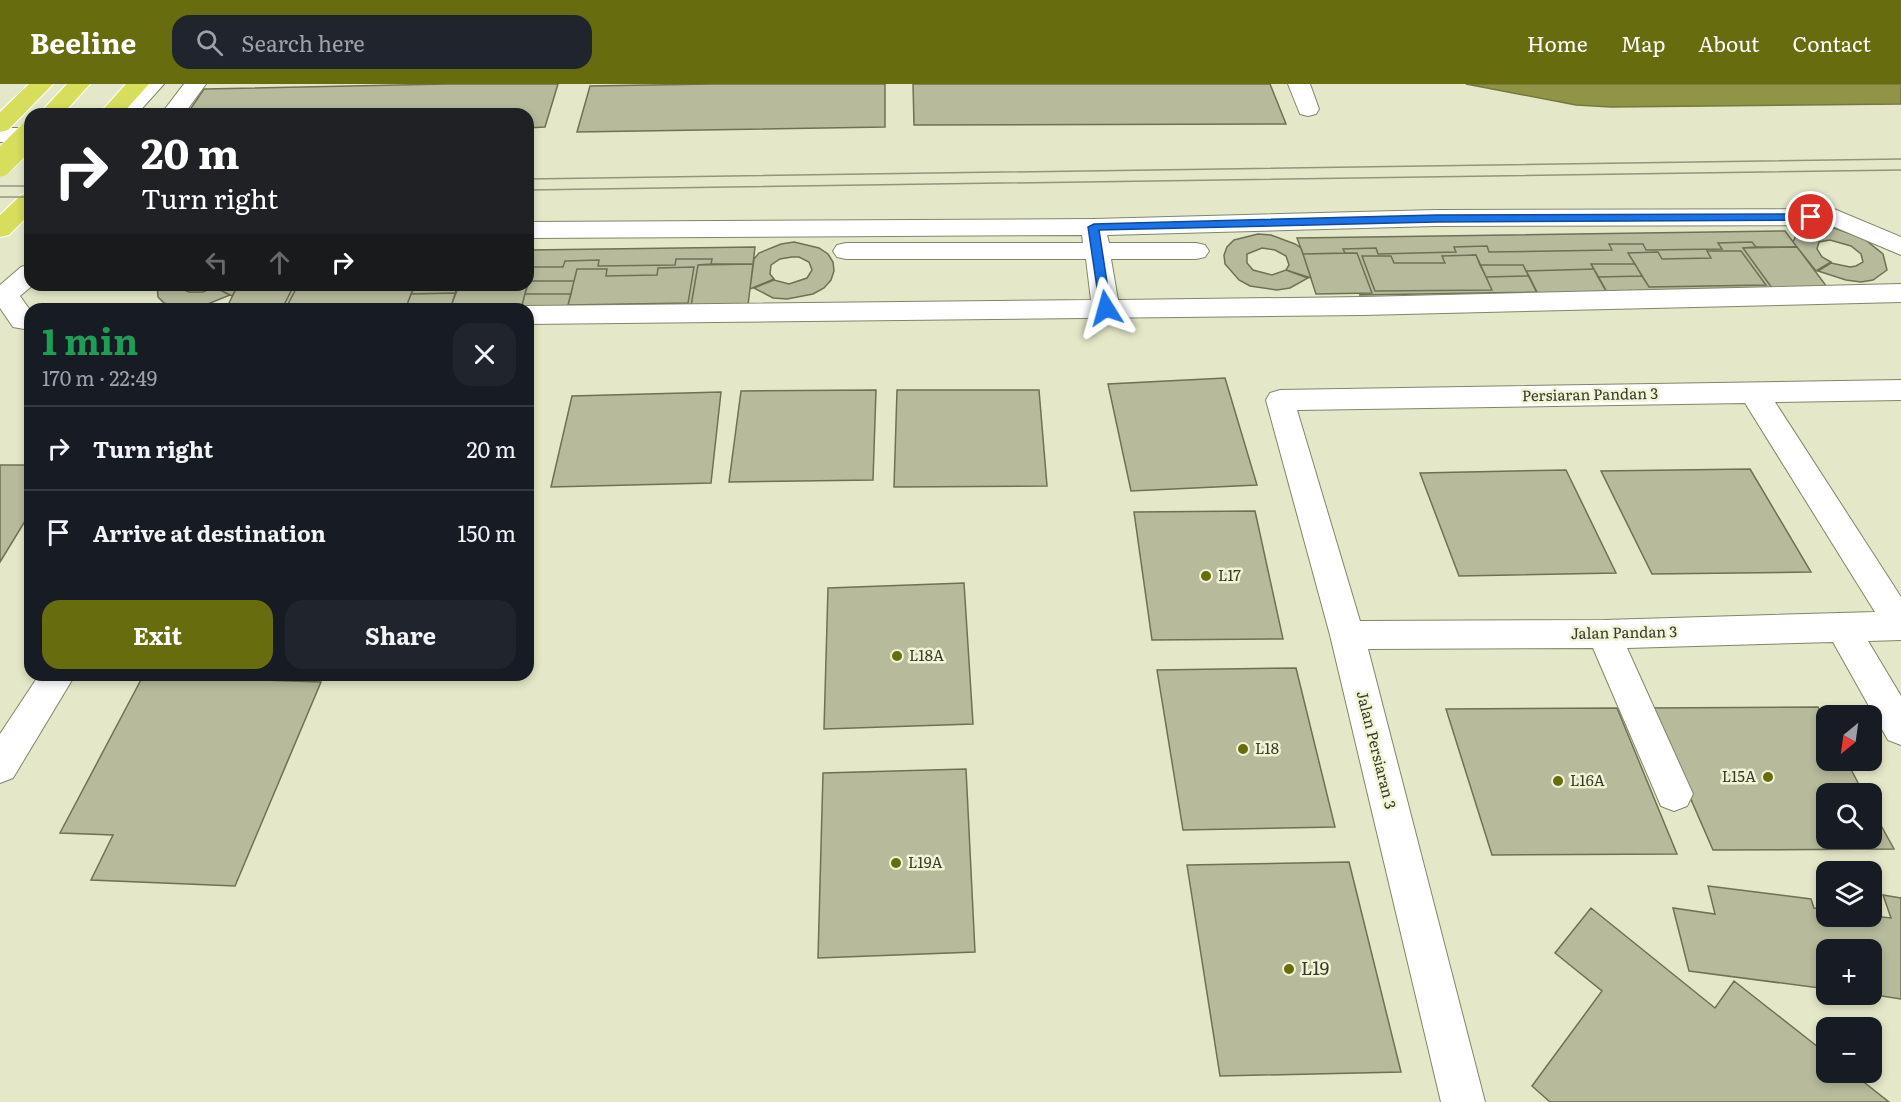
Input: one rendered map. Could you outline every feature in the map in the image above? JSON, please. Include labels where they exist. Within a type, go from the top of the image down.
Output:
[{"type":"highway","points":[[0,109],[36,84]]},
{"type":"highway","points":[[0,125],[42,84]]},
{"type":"highway","points":[[56,108],[79,84]]},
{"type":"highway","points":[[116,108],[138,84]]},
{"type":"highway","points":[[0,164],[24,140]]},
{"type":"highway","points":[[0,229],[24,206]]},
{"type":"street","points":[[130,108],[153,84]]},
{"type":"street","points":[[177,108],[195,84]]},
{"type":"street","points":[[1299,84],[1308,110]]},
{"type":"street","points":[[0,135],[24,134]]},
{"type":"street","points":[[846,251],[1095,239],[1436,218],[1834,217],[1901,247]]},
{"type":"street","points":[[534,230],[1095,239],[1196,251]]},
{"type":"street","points":[[1095,239],[1106,308]]},
{"type":"street","points":[[24,278],[5,295],[24,320]]},
{"type":"street","points":[[534,315],[1363,306],[1901,293]]},
{"type":"street","name":"Persiaran Pandan 3","points":[[1280,400],[1901,390]]},
{"type":"street","points":[[1754,393],[1901,626]]},
{"type":"street","name":"Jalan Persiaran 3","points":[[1280,400],[1347,635],[1463,1102]]},
{"type":"street","points":[[1841,626],[1901,729]]},
{"type":"street","name":"Jalan Pandan 3","points":[[1347,635],[1604,634],[1901,626]]},
{"type":"street","points":[[1604,634],[1674,794]]},
{"type":"street","points":[[0,766],[54,681]]},
{"type":"shaded area","points":[[1466,84],[1901,84],[1901,104],[1611,107],[1576,105]]},
{"type":"building","points":[[558,84],[545,127],[534,128],[534,108],[191,108],[204,89]]},
{"type":"building","points":[[885,84],[885,127],[577,132],[590,86]]},
{"type":"building","points":[[913,84],[1270,84],[1286,124],[914,125]]},
{"type":"building","points":[[1819,226],[1834,228],[1863,238],[1883,254],[1887,270],[1873,280],[1861,282],[1818,271],[1831,263],[1850,267],[1863,262],[1861,254],[1851,246],[1830,240],[1819,242],[1817,249],[1822,257],[1831,262],[1816,271],[1793,242],[1798,231]]},
{"type":"building","points":[[1785,231],[1797,247],[1756,247],[1752,242],[1718,243],[1722,249],[1646,250],[1643,244],[1609,244],[1612,250],[1489,252],[1487,246],[1454,247],[1456,252],[1378,254],[1376,248],[1343,249],[1345,253],[1303,254],[1297,238]]},
{"type":"building","points":[[1258,234],[1271,235],[1301,248],[1311,278],[1286,270],[1308,278],[1290,288],[1277,290],[1250,286],[1239,280],[1225,264],[1224,255],[1227,247],[1234,240]],"holes":[[[1262,248],[1275,250],[1286,256],[1289,265],[1286,270],[1272,275],[1253,270],[1247,263],[1247,254]]]},
{"type":"building","points":[[794,242],[819,248],[828,254],[833,262],[834,271],[831,280],[824,288],[813,294],[787,299],[773,298],[754,288],[774,280],[789,284],[807,278],[812,270],[809,262],[799,257],[792,257],[780,259],[771,265],[770,274],[774,279],[750,289],[754,259],[759,253],[781,244]]},
{"type":"building","points":[[1752,242],[1756,247],[1743,248],[1772,288],[1784,289],[1606,291],[1598,277],[1642,276],[1649,287],[1766,285],[1741,251],[1707,251],[1711,258],[1662,259],[1658,252],[1628,253],[1635,264],[1591,264],[1594,269],[1526,271],[1523,265],[1480,265],[1476,255],[1442,256],[1445,263],[1394,263],[1391,256],[1362,256],[1375,291],[1492,290],[1486,277],[1529,276],[1537,292],[1359,295],[1372,293],[1357,253],[1345,253],[1343,249],[1376,248],[1378,254],[1456,252],[1454,247],[1487,246],[1489,252],[1612,250],[1609,244],[1643,244],[1646,250],[1722,249],[1718,243]]},
{"type":"building","points":[[755,247],[753,264],[711,264],[712,259],[676,259],[675,265],[598,266],[599,260],[565,261],[563,267],[534,267],[534,250]]},
{"type":"building","points":[[1797,247],[1827,287],[1772,288],[1743,248]]},
{"type":"building","points":[[1707,251],[1741,251],[1766,285],[1649,287],[1628,253],[1658,252],[1662,259],[1711,258]]},
{"type":"building","points":[[1357,253],[1372,293],[1316,294],[1303,254]]},
{"type":"building","points":[[1476,255],[1492,290],[1375,291],[1362,256],[1391,256],[1394,263],[1445,263],[1442,256]]},
{"type":"building","points":[[676,259],[712,259],[711,264],[698,265],[691,306],[534,309],[534,303],[523,303],[525,294],[571,294],[568,305],[688,303],[694,267],[658,268],[657,275],[606,276],[607,269],[577,269],[574,281],[534,281],[534,267],[563,267],[565,261],[599,260],[598,266],[675,265]]},
{"type":"building","points":[[753,264],[748,305],[691,306],[698,265]]},
{"type":"building","points":[[1591,264],[1635,264],[1642,276],[1598,277]]},
{"type":"building","points":[[1480,265],[1523,265],[1529,276],[1486,277]]},
{"type":"building","points":[[694,267],[688,303],[568,305],[577,269],[607,269],[606,276],[657,275],[658,268]]},
{"type":"building","points":[[1594,269],[1607,292],[1537,293],[1526,271]]},
{"type":"building","points":[[534,281],[574,281],[571,294],[525,294],[526,291],[534,291]]},
{"type":"building","points":[[158,291],[222,291],[230,295],[210,303],[164,303],[158,297]]},
{"type":"building","points":[[222,291],[235,291],[232,296]]},
{"type":"building","points":[[235,291],[291,291],[285,303],[229,303]]},
{"type":"building","points":[[291,291],[295,291],[289,303],[285,303]]},
{"type":"building","points":[[295,291],[413,291],[408,303],[289,303]]},
{"type":"building","points":[[412,291],[457,291],[456,293],[411,294]]},
{"type":"building","points":[[456,291],[526,291],[523,303],[452,303]]},
{"type":"building","points":[[456,293],[452,303],[408,303],[411,294]]},
{"type":"building","points":[[1225,378],[1257,485],[1131,491],[1108,384]]},
{"type":"building","points":[[876,390],[873,480],[729,482],[741,391]]},
{"type":"building","points":[[897,390],[1039,390],[1047,486],[894,487]]},
{"type":"building","points":[[721,392],[711,483],[551,487],[572,396]]},
{"type":"building","points":[[0,465],[24,465],[24,523],[0,562]]},
{"type":"building","points":[[1750,469],[1811,572],[1652,574],[1601,471]]},
{"type":"building","points":[[1566,470],[1616,573],[1459,576],[1420,473]]},
{"type":"building","name":"L17","points":[[1255,511],[1283,639],[1152,640],[1134,512]]},
{"type":"building","name":"L18A","points":[[964,583],[973,724],[824,729],[828,588]]},
{"type":"building","name":"L18","points":[[1296,668],[1335,827],[1183,830],[1157,670]]},
{"type":"building","points":[[140,681],[321,682],[235,886],[91,880],[113,835],[60,833]]},
{"type":"building","name":"L15A","points":[[1816,707],[1816,771],[1852,771],[1858,783],[1816,783],[1816,849],[1882,849],[1882,827],[1894,849],[1713,850],[1651,708]]},
{"type":"building","name":"L16A","points":[[1617,708],[1677,854],[1492,855],[1446,709]]},
{"type":"building","name":"L19A","points":[[966,769],[975,952],[818,958],[823,773]]},
{"type":"building","name":"L19","points":[[1349,862],[1401,1072],[1220,1076],[1187,865]]},
{"type":"building","points":[[1708,886],[1811,899],[1816,908],[1816,927],[1882,927],[1882,917],[1891,918],[1883,895],[1901,898],[1901,999],[1882,996],[1882,939],[1816,939],[1816,988],[1689,971],[1673,908],[1715,914]]},
{"type":"building","points":[[1591,908],[1715,1008],[1734,981],[1816,1045],[1816,1083],[1865,1083],[1889,1102],[1550,1102],[1532,1086],[1602,991],[1555,953]]},
{"type":"tram line","points":[[534,179],[1901,159]]},
{"type":"tram line","points":[[534,190],[1901,170]]},
{"type":"tram line","points":[[0,186],[24,186]]},
{"type":"tram line","points":[[0,197],[24,197]]},
{"type":"place","name":"L17","points":[[1206,576]]},
{"type":"place","name":"L18A","points":[[897,656]]},
{"type":"place","name":"L18","points":[[1243,749]]},
{"type":"place","name":"L15A","points":[[1768,777]]},
{"type":"place","name":"L16A","points":[[1558,781]]},
{"type":"place","name":"L19A","points":[[896,863]]},
{"type":"place","name":"L19","points":[[1289,969]]},
{"type":"route","points":[[1106,308],[1094,227],[1436,218],[1811,217]]}]
